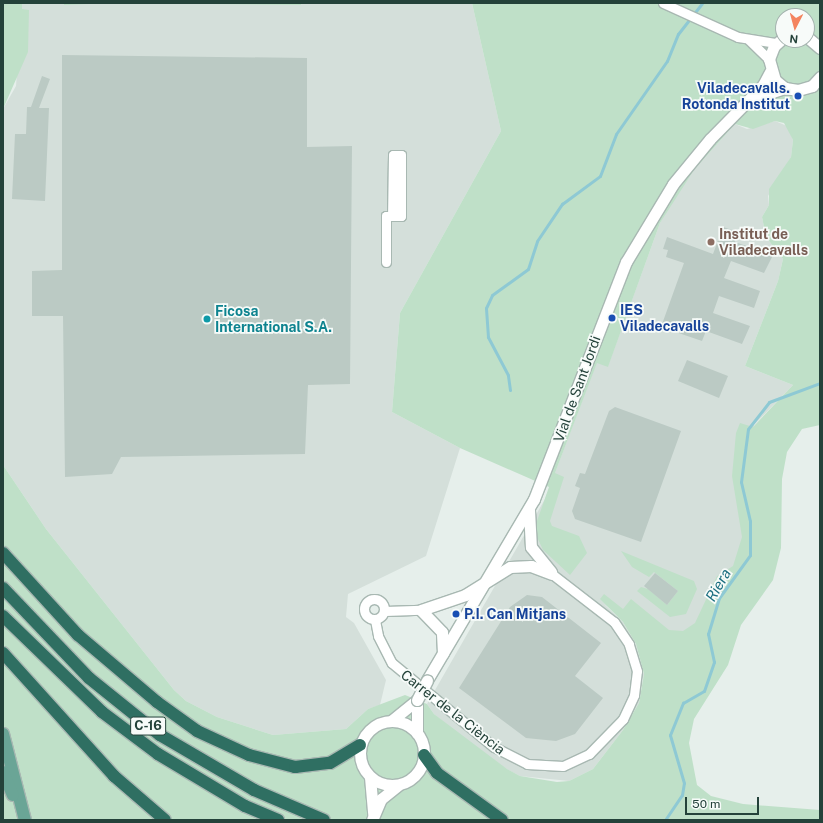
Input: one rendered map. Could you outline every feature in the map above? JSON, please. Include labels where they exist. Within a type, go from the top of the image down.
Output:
[{"type":"highway","points":[[3,552],[78,635],[157,702],[197,731],[249,755],[295,767],[330,763],[360,745]]},
{"type":"highway","name":"C-16","points":[[3,588],[89,678],[160,735],[254,790],[324,820]]},
{"type":"highway","name":"C-16","points":[[5,619],[102,712],[158,754],[245,806],[278,820]]},
{"type":"highway","points":[[3,653],[114,776],[165,820]]},
{"type":"highway","points":[[424,755],[437,773],[502,820]]},
{"type":"main road","points":[[3,734],[24,820]]},
{"type":"main road","points":[[3,772],[24,820]]},
{"type":"street","points":[[663,3],[749,40],[769,59]]},
{"type":"street","points":[[749,40],[775,41]]},
{"type":"street","points":[[776,48],[769,59],[770,72],[785,88]]},
{"type":"street","name":"Vial de Sant Jordi","points":[[417,700],[427,680],[488,582],[529,508],[565,426],[626,262],[673,184],[710,139],[752,98],[770,72]]},
{"type":"street","points":[[752,98],[785,88],[803,90],[820,77]]},
{"type":"street","points":[[386,262],[386,216],[392,216],[401,216],[401,155],[393,154],[392,216]]},
{"type":"street","points":[[529,508],[531,547],[552,574]]},
{"type":"street","points":[[385,611],[379,600],[368,601],[365,614],[375,620],[385,611],[421,610],[461,597],[520,565],[552,574]]},
{"type":"street","name":"Carrer de la Ciència","points":[[375,620],[378,636],[392,663],[494,747],[527,764],[563,766],[589,754],[623,719],[634,695],[636,671],[629,644],[614,622],[552,574]]},
{"type":"street","points":[[421,610],[442,632],[443,654]]},
{"type":"street","points":[[398,784],[381,784],[370,777],[361,765],[360,745],[369,729],[391,721],[417,700]]},
{"type":"street","points":[[372,817],[389,790],[415,776],[424,755],[417,733],[417,700]]},
{"type":"street","points":[[391,721],[403,723],[417,733]]},
{"type":"street","points":[[370,777],[372,817]]},
{"type":"shaded area","points":[[22,3],[472,3],[501,131],[400,313],[392,412],[460,448],[426,556],[348,594],[346,617],[354,623],[386,680],[380,705],[368,709],[346,729],[273,735],[217,717],[186,701],[174,690],[46,529],[3,465],[3,109],[16,86]]},
{"type":"shaded area","points":[[775,121],[787,126],[793,140],[791,157],[768,196],[769,205],[762,217],[766,237],[783,259],[778,281],[745,366],[793,385],[754,425],[753,516],[700,668],[604,604],[623,622],[636,644],[644,674],[639,703],[623,730],[593,769],[569,781],[520,776],[488,759],[434,714],[427,704],[545,499],[597,362],[608,366],[660,223],[673,200],[694,170],[735,124],[747,129]]},
{"type":"green space","points":[[3,3],[22,3],[22,9],[29,10],[28,52],[3,109]]},
{"type":"green space","points":[[64,3],[112,3],[64,5]]},
{"type":"green space","points":[[120,3],[301,3],[301,5]]},
{"type":"green space","points":[[472,3],[820,3],[820,425],[802,429],[787,452],[782,479],[781,548],[773,580],[741,625],[728,665],[694,719],[689,743],[697,785],[711,796],[743,804],[820,810],[820,820],[3,820],[3,465],[46,529],[174,690],[186,701],[217,717],[273,735],[346,729],[368,709],[405,695],[427,704],[434,714],[507,769],[520,776],[557,782],[569,781],[593,769],[623,730],[639,703],[644,674],[636,644],[623,622],[600,599],[604,594],[623,609],[631,599],[669,630],[683,631],[695,623],[717,576],[733,566],[742,537],[732,476],[736,433],[740,423],[753,427],[793,385],[745,366],[778,281],[783,259],[766,237],[762,217],[769,205],[769,189],[791,157],[793,140],[784,123],[775,121],[753,129],[735,124],[694,170],[660,223],[608,367],[597,363],[555,473],[564,477],[550,521],[552,526],[579,536],[587,553],[570,575],[543,550],[537,537],[537,521],[549,487],[460,448],[392,412],[400,313],[501,131]]},
{"type":"green space","points":[[621,551],[694,581],[697,589],[686,614],[670,617],[637,591],[641,587],[648,589],[667,605],[678,591],[654,572],[649,577],[632,567]]},
{"type":"building","name":"Ficosa International S.A.","points":[[62,55],[307,58],[307,147],[352,146],[350,384],[308,385],[305,454],[121,457],[112,474],[65,477],[63,316],[32,316],[32,271],[62,270]]},
{"type":"building","points":[[42,76],[50,79],[39,108],[49,108],[45,201],[12,199],[15,134],[26,134],[27,107],[31,107]]},
{"type":"building","points":[[723,227],[738,232],[735,242],[773,255],[764,273],[731,261],[724,278],[760,291],[754,308],[719,296],[713,313],[750,326],[742,344],[706,331],[702,341],[661,327],[684,263],[666,257],[668,250],[663,249],[667,237],[713,254]]},
{"type":"building","points":[[687,360],[728,376],[719,398],[678,381]]},
{"type":"building","points":[[615,407],[681,431],[641,542],[575,519],[572,511],[580,488],[575,486],[580,473],[585,474],[609,411]]},
{"type":"building","points":[[655,573],[678,591],[667,605],[644,586]]},
{"type":"building","points":[[527,595],[542,597],[601,643],[575,676],[603,698],[575,734],[556,741],[526,738],[459,688],[510,607]]},
{"type":"waterway","points":[[510,390],[508,375],[488,337],[486,308],[492,295],[528,269],[537,241],[562,204],[600,176],[616,134],[667,61],[678,34],[702,3]]},
{"type":"waterway","name":"Riera","points":[[665,820],[682,795],[684,783],[670,735],[683,703],[704,691],[714,662],[708,634],[719,598],[750,555],[750,521],[741,482],[748,429],[769,402],[820,383]]},
{"type":"place","name":"Viladecavalls. Rotonda Institut","points":[[798,96]]},
{"type":"place","name":"Institut de Viladecavalls","points":[[711,242]]},
{"type":"place","name":"IES Viladecavalls","points":[[612,318]]},
{"type":"place","name":"Ficosa International S.A.","points":[[207,319]]},
{"type":"place","name":"P.I. Can Mitjans","points":[[456,614]]}]
